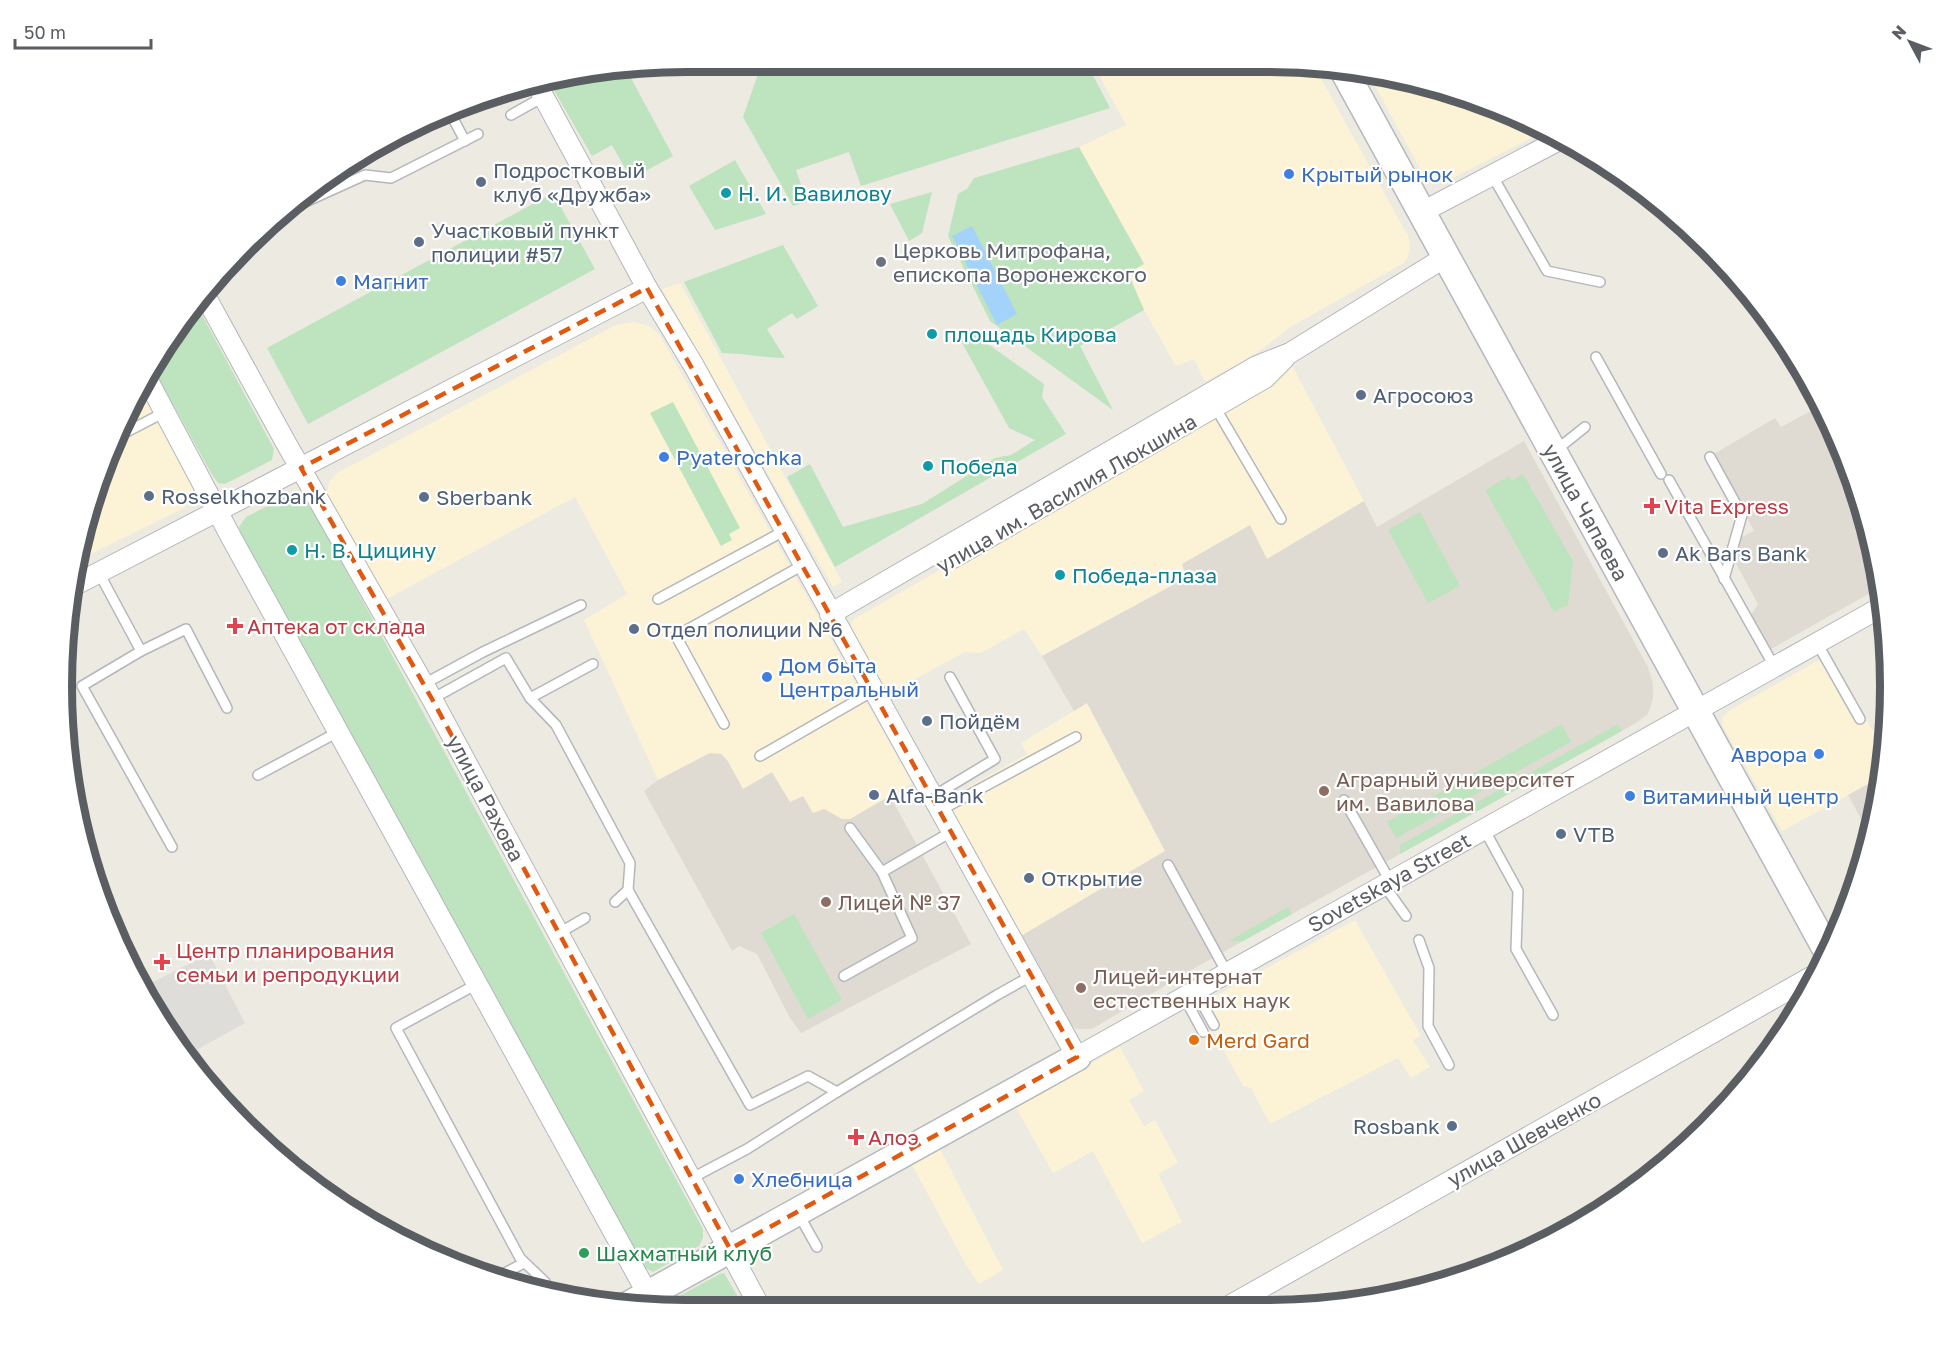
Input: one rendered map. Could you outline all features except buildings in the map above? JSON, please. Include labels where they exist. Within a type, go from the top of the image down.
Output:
[{"type":"street","name":"улица Чапаева","points":[[1348,77],[1823,944]]},
{"type":"street","points":[[540,90],[647,288],[1077,1057]]},
{"type":"street","points":[[1422,212],[1553,143]]},
{"type":"street","name":"улица им. Василия Люкшина","points":[[833,619],[1257,366],[1290,353],[1447,256]]},
{"type":"street","points":[[81,582],[647,288]]},
{"type":"street","name":"улица Рахова","points":[[208,301],[428,692],[757,1300]]},
{"type":"street","name":"улица им. Василия Люкшина","points":[[833,619],[1265,378],[1290,353]]},
{"type":"street","points":[[151,385],[477,984],[642,1299]]},
{"type":"street","name":"Sovetskaya Street","points":[[650,1299],[730,1249],[1875,610]]},
{"type":"street","name":"улица Шевченко","points":[[1240,1300],[1805,981]]},
{"type":"lane","points":[[512,115],[537,91]]},
{"type":"lane","points":[[453,118],[465,141]]},
{"type":"lane","points":[[312,199],[365,175],[391,178],[478,134]]},
{"type":"lane","points":[[1492,175],[1547,271],[1599,282]]},
{"type":"lane","points":[[1596,357],[1660,474]]},
{"type":"lane","points":[[1215,407],[1281,519]]},
{"type":"lane","points":[[1615,410],[1626,412]]},
{"type":"lane","points":[[127,432],[165,412]]},
{"type":"lane","points":[[1553,452],[1585,427]]},
{"type":"lane","points":[[1710,457],[1742,515],[1724,579]]},
{"type":"lane","points":[[1670,480],[1774,666]]},
{"type":"lane","points":[[658,599],[784,531]]},
{"type":"lane","points":[[724,724],[676,636],[803,565]]},
{"type":"lane","points":[[99,573],[141,651]]},
{"type":"lane","points":[[428,692],[483,652],[581,606]]},
{"type":"lane","points":[[172,847],[82,686],[141,651],[186,629],[227,708]]},
{"type":"lane","points":[[1817,643],[1860,719]]},
{"type":"lane","points":[[428,692],[506,658],[530,698],[556,725],[630,863],[628,890],[750,1105],[808,1076],[837,1092]]},
{"type":"lane","points":[[530,698],[593,664]]},
{"type":"lane","points":[[936,804],[995,759],[950,677]]},
{"type":"lane","points":[[760,756],[873,691]]},
{"type":"lane","points":[[258,775],[338,732]]},
{"type":"lane","points":[[936,804],[1076,737]]},
{"type":"lane","points":[[1344,800],[1406,916]]},
{"type":"lane","points":[[844,976],[912,938],[882,872],[850,828]]},
{"type":"lane","points":[[1484,828],[1518,891],[1516,949],[1553,1015]]},
{"type":"lane","points":[[882,872],[951,832]]},
{"type":"lane","points":[[1168,865],[1227,973]]},
{"type":"lane","points":[[615,902],[628,890]]},
{"type":"lane","points":[[559,933],[585,918]]},
{"type":"lane","points":[[1419,940],[1429,968],[1428,1026],[1449,1065]]},
{"type":"lane","points":[[692,1178],[747,1149],[837,1092],[1031,976]]},
{"type":"lane","points":[[477,984],[396,1028],[524,1263],[546,1283]]},
{"type":"lane","points":[[1190,994],[1214,1025]]},
{"type":"lane","points":[[1190,994],[1203,1032]]},
{"type":"lane","points":[[798,1212],[817,1247]]},
{"type":"lane","points":[[506,1272],[524,1263]]},
{"type":"highlighted area","points":[[647,288],[1077,1057],[730,1249],[432,699],[301,468]]},
{"type":"shaded area","points":[[1097,72],[1319,74],[1408,236],[1410,243],[1408,257],[1404,263],[1292,326],[1258,352],[1205,382],[1194,359],[1176,366],[1144,310],[1128,272],[1144,263],[1079,147],[1126,125]]},
{"type":"shaded area","points":[[1373,82],[1425,93],[1463,105],[1538,135],[1445,182],[1433,181],[1424,176]]},
{"type":"shaded area","points":[[680,283],[842,582],[833,587],[662,289]]},
{"type":"shaded area","points":[[634,322],[649,326],[659,334],[912,783],[850,819],[842,819],[824,809],[813,814],[790,802],[743,789],[727,760],[710,753],[658,780],[584,620],[627,594],[575,497],[385,600],[327,493],[329,483],[337,473],[616,325]]},
{"type":"shaded area","points":[[1289,360],[1364,501],[1267,559],[1250,525],[1187,577],[1042,656],[1024,629],[981,653],[965,652],[887,694],[850,627],[854,619],[1284,374]]},
{"type":"shaded area","points":[[145,398],[193,488],[192,495],[184,508],[86,556],[105,489],[119,451]]},
{"type":"shaded area","points":[[1811,411],[1816,412],[1833,451],[1859,527],[1873,592],[1771,649],[1751,615],[1758,604],[1726,545],[1754,531],[1714,454],[1775,418],[1781,427]]},
{"type":"shaded area","name":"Аграрный университет им. Вавилова","points":[[1524,441],[1648,667],[1653,684],[1653,699],[1648,714],[1636,723],[1200,965],[1092,1029],[1076,1029],[1069,1022],[1021,936],[1165,851],[1087,703],[1074,711],[1042,656],[1186,578],[1182,564],[1250,525],[1267,559],[1364,501],[1377,527]]},
{"type":"shaded area","name":"Аврора","points":[[1830,654],[1872,730],[1879,726],[1872,782],[1782,831],[1722,725],[1723,717],[1730,710]]},
{"type":"shaded area","points":[[1087,703],[1165,851],[1021,936],[945,800],[1027,754],[1021,743]]},
{"type":"shaded area","name":"Лицей № 37","points":[[710,753],[721,754],[727,760],[743,789],[772,772],[790,802],[803,796],[813,813],[824,809],[842,819],[850,819],[890,796],[971,944],[801,1033],[790,1018],[757,954],[739,946],[732,951],[644,791],[658,780]]},
{"type":"shaded area","points":[[1872,782],[1864,824],[1848,795]]},
{"type":"shaded area","points":[[1355,920],[1421,1036],[1413,1040],[1430,1067],[1411,1078],[1398,1058],[1270,1124],[1251,1088],[1243,1086],[1199,1005]]},
{"type":"shaded area","points":[[209,954],[245,1023],[198,1049],[210,1074],[175,1027],[149,984]]},
{"type":"shaded area","points":[[1120,1047],[1144,1091],[1129,1100],[1144,1126],[1155,1120],[1178,1163],[1158,1174],[1182,1222],[1142,1243],[1093,1151],[1053,1173],[1015,1106]]},
{"type":"shaded area","points":[[939,1147],[1003,1270],[979,1284],[966,1265],[911,1163]]},
{"type":"green space","points":[[762,72],[1091,72],[1110,108],[861,186],[849,152],[796,170],[807,202],[793,206],[743,117],[758,74]]},
{"type":"green space","points":[[629,75],[673,156],[631,179],[612,145],[592,156],[552,87]]},
{"type":"green space","points":[[1079,147],[1144,264],[1128,273],[1144,310],[1080,346],[1113,410],[990,321],[948,236],[958,194],[967,189],[974,178]]},
{"type":"green space","points":[[735,160],[766,214],[715,230],[689,186]]},
{"type":"green space","points":[[932,192],[922,233],[909,241],[890,204]]},
{"type":"green space","points":[[553,193],[595,269],[308,424],[267,348]]},
{"type":"green space","points":[[783,245],[818,306],[797,319],[792,313],[767,329],[785,358],[722,353],[684,282]]},
{"type":"green space","points":[[200,311],[274,449],[272,460],[225,484],[218,483],[157,375]]},
{"type":"green space","points":[[974,334],[1044,384],[1042,397],[1066,434],[835,567],[787,477],[810,464],[843,527],[922,504],[995,458],[1011,455],[1035,440],[1009,428],[961,341]]},
{"type":"green space","points":[[673,402],[740,528],[729,534],[732,540],[721,546],[650,413]]},
{"type":"green space","points":[[1523,474],[1573,561],[1568,605],[1554,612],[1485,490],[1509,476],[1512,481]]},
{"type":"green space","points":[[293,493],[303,493],[309,502],[703,1229],[703,1238],[699,1246],[653,1272],[642,1266],[243,542],[239,527],[246,517]]},
{"type":"green space","points":[[1420,512],[1460,586],[1428,603],[1388,530]]},
{"type":"green space","points":[[1562,724],[1571,742],[1396,838],[1387,822]]},
{"type":"green space","points":[[1618,724],[1622,731],[1400,854],[1400,845]]},
{"type":"green space","points":[[1288,907],[1292,914],[1243,941],[1229,941]]},
{"type":"green space","points":[[794,914],[842,1000],[808,1019],[761,933]]},
{"type":"green space","points":[[724,1273],[740,1300],[672,1300]]},
{"type":"water","points":[[972,226],[1017,314],[997,325],[952,236]]},
{"type":"place","name":"Крытый рынок","points":[[1289,174]]},
{"type":"place","name":"Подростковый клуб «Дружба»","points":[[481,182]]},
{"type":"place","name":"Н. И. Вавилову","points":[[726,193]]},
{"type":"place","name":"Участковый пункт полиции #57","points":[[419,242]]},
{"type":"place","name":"Церковь Митрофана, епископа Воронежского","points":[[881,262]]},
{"type":"place","name":"Магнит","points":[[341,281]]},
{"type":"place","name":"площадь Кирова","points":[[932,334]]},
{"type":"place","name":"Агросоюз","points":[[1361,395]]},
{"type":"place","name":"Pyaterochka","points":[[664,457]]},
{"type":"place","name":"Победа","points":[[928,466]]},
{"type":"place","name":"Rosselkhozbank","points":[[149,496]]},
{"type":"place","name":"Sberbank","points":[[424,497]]},
{"type":"place","name":"Vita Express","points":[[1652,506]]},
{"type":"place","name":"Н. В. Цицину","points":[[292,550]]},
{"type":"place","name":"Ak Bars Bank","points":[[1663,553]]},
{"type":"place","name":"Победа-плаза","points":[[1060,575]]},
{"type":"place","name":"Аптека от склада","points":[[235,626]]},
{"type":"place","name":"Отдел полиции №6","points":[[634,629]]},
{"type":"place","name":"Дом быта Центральный","points":[[767,677]]},
{"type":"place","name":"Пойдём","points":[[927,721]]},
{"type":"place","name":"Аврора","points":[[1819,754]]},
{"type":"place","name":"Аграрный университет им. Вавилова","points":[[1324,791]]},
{"type":"place","name":"Alfa-Bank","points":[[874,795]]},
{"type":"place","name":"Витаминный центр","points":[[1630,796]]},
{"type":"place","name":"VTB","points":[[1561,834]]},
{"type":"place","name":"Открытие","points":[[1029,878]]},
{"type":"place","name":"Лицей № 37","points":[[826,902]]},
{"type":"place","name":"Центр планирования семьи и репродукции","points":[[162,962]]},
{"type":"place","name":"Лицей-интернат естественных наук","points":[[1081,988]]},
{"type":"place","name":"Merd Gard","points":[[1194,1040]]},
{"type":"place","name":"Rosbank","points":[[1452,1126]]},
{"type":"place","name":"Алоэ","points":[[856,1137]]},
{"type":"place","name":"Хлебница","points":[[739,1179]]},
{"type":"place","name":"Шахматный клуб","points":[[584,1253]]}]
